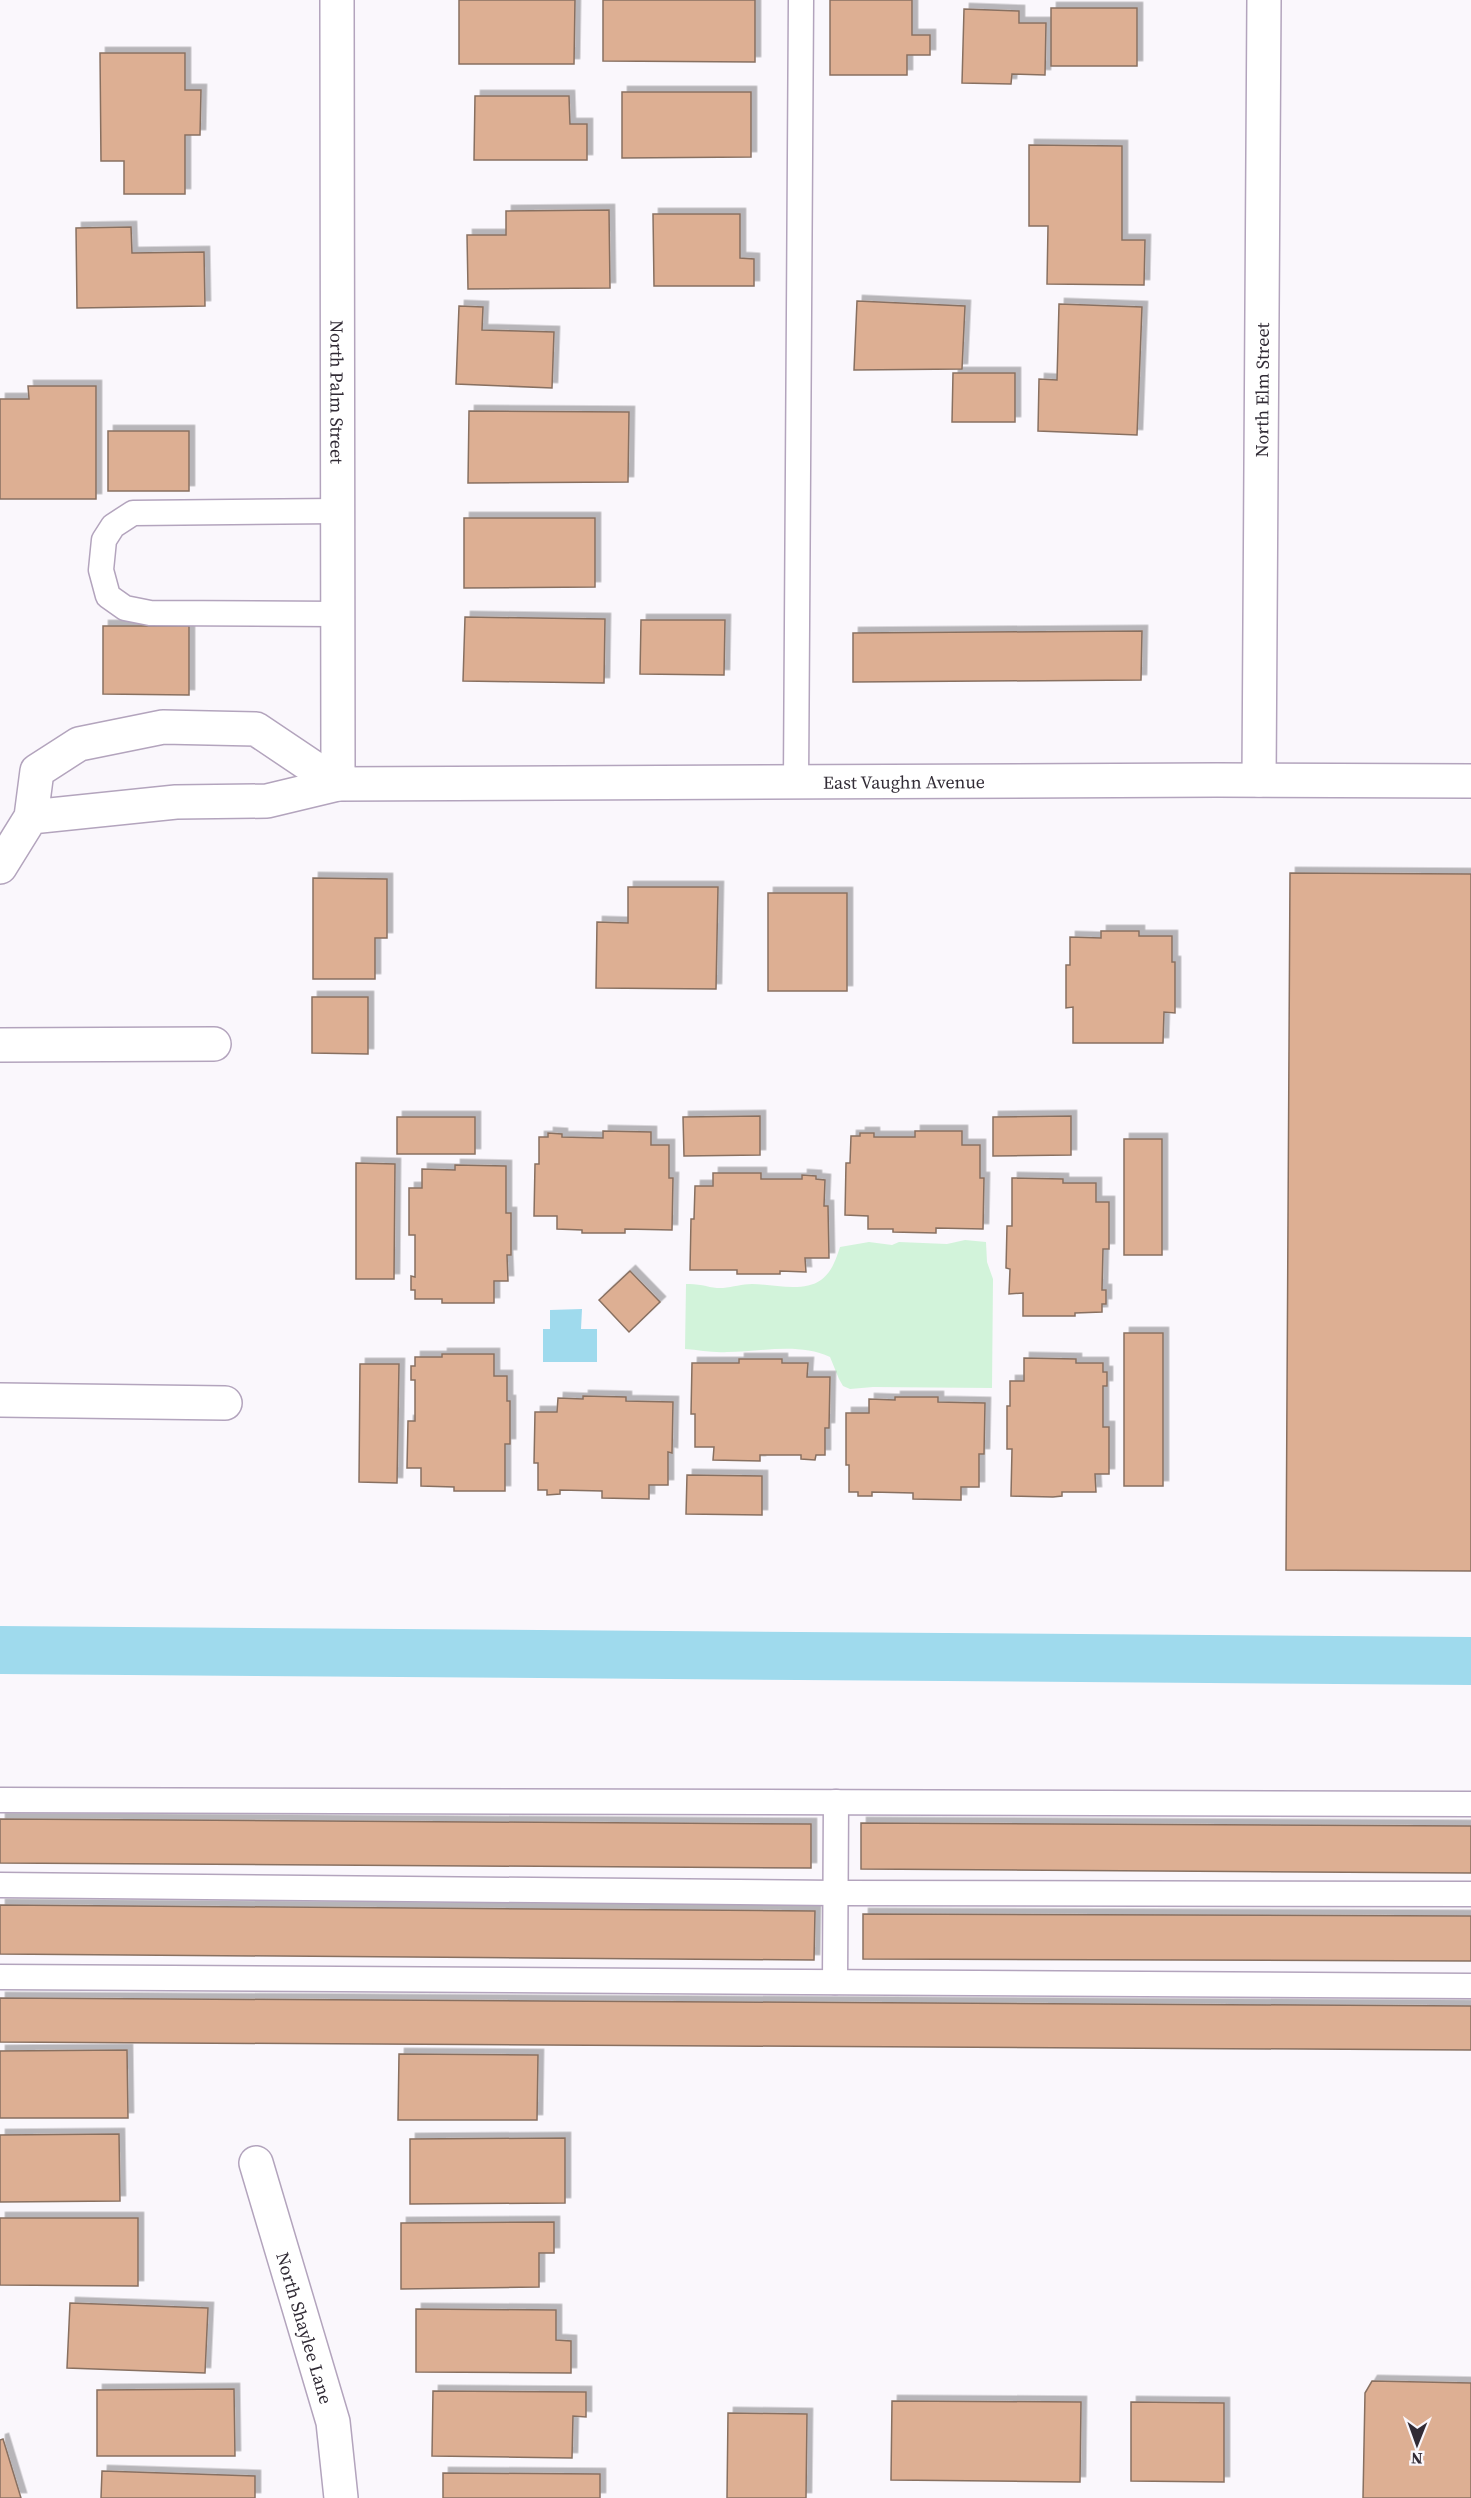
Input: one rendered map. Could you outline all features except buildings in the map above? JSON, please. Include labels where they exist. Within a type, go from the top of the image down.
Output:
[{"type":"street","name":"North Palm Street","points":[[337,0],[338,784]]},
{"type":"street","name":"North Elm Street","points":[[1259,780],[1264,0]]},
{"type":"street","points":[[0,867],[31,817],[37,771],[79,744],[162,727],[256,729],[338,784]]},
{"type":"street","name":"East Vaughn Avenue","points":[[31,817],[176,802],[267,801],[338,784],[1471,781]]},
{"type":"street","points":[[0,1045],[214,1044]]},
{"type":"street","points":[[0,1400],[225,1403]]},
{"type":"street","name":"North Shaylee Lane","points":[[256,2163],[333,2422],[341,2498]]},
{"type":"lane","points":[[796,782],[801,0]]},
{"type":"lane","points":[[337,511],[133,513],[113,526],[104,540],[101,570],[108,596],[125,608],[150,613],[337,614]]},
{"type":"lane","points":[[0,1800],[1471,1804]]},
{"type":"lane","points":[[835,1982],[836,1802]]},
{"type":"lane","points":[[0,1885],[836,1893],[1471,1894]]},
{"type":"lane","points":[[0,1977],[1471,1986]]},
{"type":"green space","points":[[965,1240],[986,1242],[987,1262],[993,1279],[992,1388],[873,1387],[850,1389],[843,1386],[830,1357],[818,1352],[779,1349],[711,1352],[685,1349],[686,1284],[719,1288],[752,1284],[805,1286],[814,1284],[828,1273],[840,1247],[869,1242],[892,1245],[899,1242],[947,1244]]},
{"type":"water","points":[[582,1309],[581,1329],[597,1329],[597,1362],[543,1362],[543,1329],[550,1329],[550,1310]]},
{"type":"waterway","points":[[0,1650],[1471,1661]]}]
